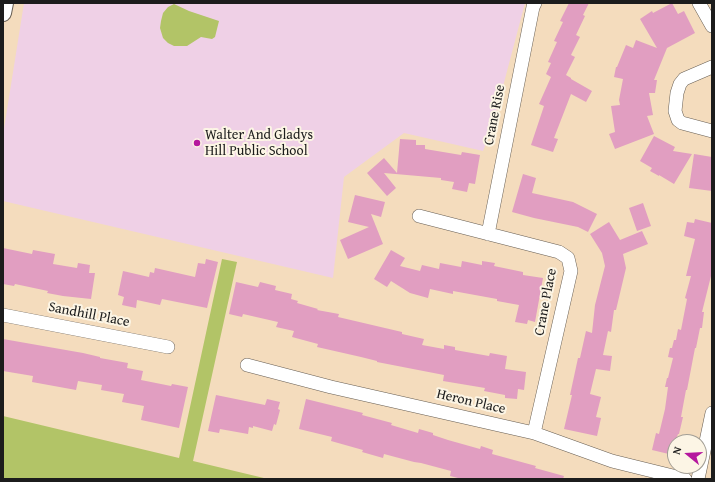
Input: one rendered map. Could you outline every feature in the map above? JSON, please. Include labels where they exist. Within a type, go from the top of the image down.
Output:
[{"type":"street","name":"Crane Rise","points":[[488,234],[535,3]]},
{"type":"street","points":[[699,3],[712,26]]},
{"type":"street","points":[[712,68],[684,79],[680,84],[677,93],[675,112],[678,120],[682,123],[712,131]]},
{"type":"street","name":"Crane Place","points":[[419,216],[558,252],[568,258],[571,271],[534,433]]},
{"type":"street","name":"Sandhill Place","points":[[3,315],[168,347]]},
{"type":"street","name":"Heron Place","points":[[247,366],[534,433],[612,461],[685,479]]},
{"type":"street","points":[[698,479],[712,413]]},
{"type":"shaded area","name":"Walter And Gladys Hill Public School","points":[[24,3],[525,3],[492,128],[483,151],[404,133],[344,177],[333,278],[3,201],[3,135]]},
{"type":"green space","points":[[174,4],[189,11],[219,21],[215,37],[212,39],[201,37],[187,46],[174,46],[168,43],[163,38],[160,28],[161,21],[163,13],[168,7]]},
{"type":"green space","points":[[222,259],[237,262],[193,461],[268,479],[3,479],[3,416],[179,458]]},
{"type":"building","points":[[569,3],[589,3],[576,35],[580,37],[571,55],[575,57],[566,75],[592,91],[586,102],[571,94],[554,138],[558,139],[553,152],[531,145],[544,106],[539,104],[551,77],[546,74],[551,63],[548,62],[557,42],[554,41],[563,22],[560,21]]},
{"type":"building","points":[[672,3],[678,14],[684,11],[695,33],[667,48],[654,80],[657,80],[655,93],[649,93],[653,115],[647,116],[654,134],[615,149],[609,134],[615,132],[611,106],[620,105],[619,100],[623,79],[614,77],[616,67],[626,45],[633,48],[636,40],[657,48],[640,19],[652,11],[653,13]]},
{"type":"building","points":[[654,136],[675,147],[673,151],[692,154],[674,184],[650,171],[652,168],[640,161]]},
{"type":"building","points":[[400,139],[416,140],[416,145],[425,145],[425,149],[461,155],[462,152],[480,155],[475,184],[469,183],[467,192],[452,189],[454,182],[441,180],[441,178],[384,173],[396,188],[387,196],[367,173],[384,158],[397,173]]},
{"type":"building","points":[[694,154],[712,157],[712,191],[689,188]]},
{"type":"building","points":[[523,174],[536,178],[532,193],[573,202],[597,214],[588,232],[578,227],[512,212]]},
{"type":"building","points":[[355,195],[385,202],[381,217],[371,214],[383,244],[348,259],[340,240],[369,227],[348,222]]},
{"type":"building","points":[[643,203],[651,226],[637,231],[629,208]]},
{"type":"building","points":[[695,219],[712,223],[712,272],[702,312],[704,312],[702,328],[700,328],[686,390],[681,417],[683,417],[679,434],[667,434],[667,454],[652,450],[656,433],[659,434],[665,409],[668,387],[665,387],[673,358],[668,357],[670,348],[672,348],[674,340],[676,340],[678,329],[681,330],[687,299],[685,298],[691,276],[686,276],[695,239],[684,236],[687,222],[694,223]]},
{"type":"building","points":[[609,222],[620,240],[642,231],[648,244],[623,254],[626,268],[616,310],[614,310],[611,332],[608,331],[603,355],[612,356],[610,371],[596,369],[590,394],[601,397],[596,417],[601,418],[597,436],[564,429],[572,395],[570,395],[578,358],[580,358],[586,331],[592,333],[595,305],[605,266],[602,253],[590,234]]},
{"type":"building","points":[[3,248],[32,254],[33,250],[55,254],[53,264],[77,268],[78,263],[90,265],[89,273],[95,273],[91,299],[47,293],[48,291],[15,284],[14,286],[3,284]]},
{"type":"building","points":[[391,250],[405,258],[400,266],[420,271],[422,265],[439,269],[440,263],[461,267],[462,261],[482,265],[482,261],[495,263],[494,266],[523,272],[523,275],[543,278],[535,322],[528,320],[527,324],[515,322],[519,305],[497,301],[497,299],[453,291],[453,294],[430,289],[428,298],[410,293],[391,281],[387,287],[374,279]]},
{"type":"building","points":[[206,259],[218,262],[207,308],[162,299],[160,305],[137,300],[136,308],[122,305],[124,297],[118,295],[123,271],[149,277],[150,272],[154,273],[155,268],[195,277],[198,263],[205,264]]},
{"type":"building","points":[[236,282],[258,287],[260,282],[276,286],[275,290],[292,294],[291,299],[298,301],[297,303],[318,309],[317,310],[339,314],[338,317],[402,332],[402,334],[424,339],[422,345],[444,349],[444,345],[455,347],[455,350],[489,356],[490,353],[507,356],[505,369],[526,372],[524,390],[518,389],[517,399],[505,398],[505,395],[484,391],[485,388],[443,381],[444,375],[377,362],[317,347],[318,344],[292,337],[294,331],[276,327],[278,322],[243,314],[242,317],[229,314]]},
{"type":"building","points":[[3,339],[83,353],[128,363],[127,368],[143,371],[141,380],[171,386],[172,384],[188,387],[179,428],[141,420],[144,406],[122,402],[124,394],[101,390],[102,385],[78,381],[76,390],[32,382],[33,376],[3,371]]},
{"type":"building","points":[[216,395],[265,405],[267,399],[280,402],[278,409],[280,410],[276,425],[274,424],[272,431],[253,426],[253,428],[249,427],[248,434],[220,429],[219,433],[208,431]]},
{"type":"building","points":[[306,399],[363,413],[362,415],[392,423],[391,425],[418,433],[419,429],[433,433],[433,435],[448,440],[480,449],[481,446],[493,450],[492,454],[536,466],[535,468],[564,476],[563,479],[462,479],[450,476],[451,471],[384,454],[383,458],[362,452],[363,450],[331,441],[332,437],[299,429]]},
{"type":"place","name":"Walter And Gladys Hill Public School","points":[[197,143]]}]
